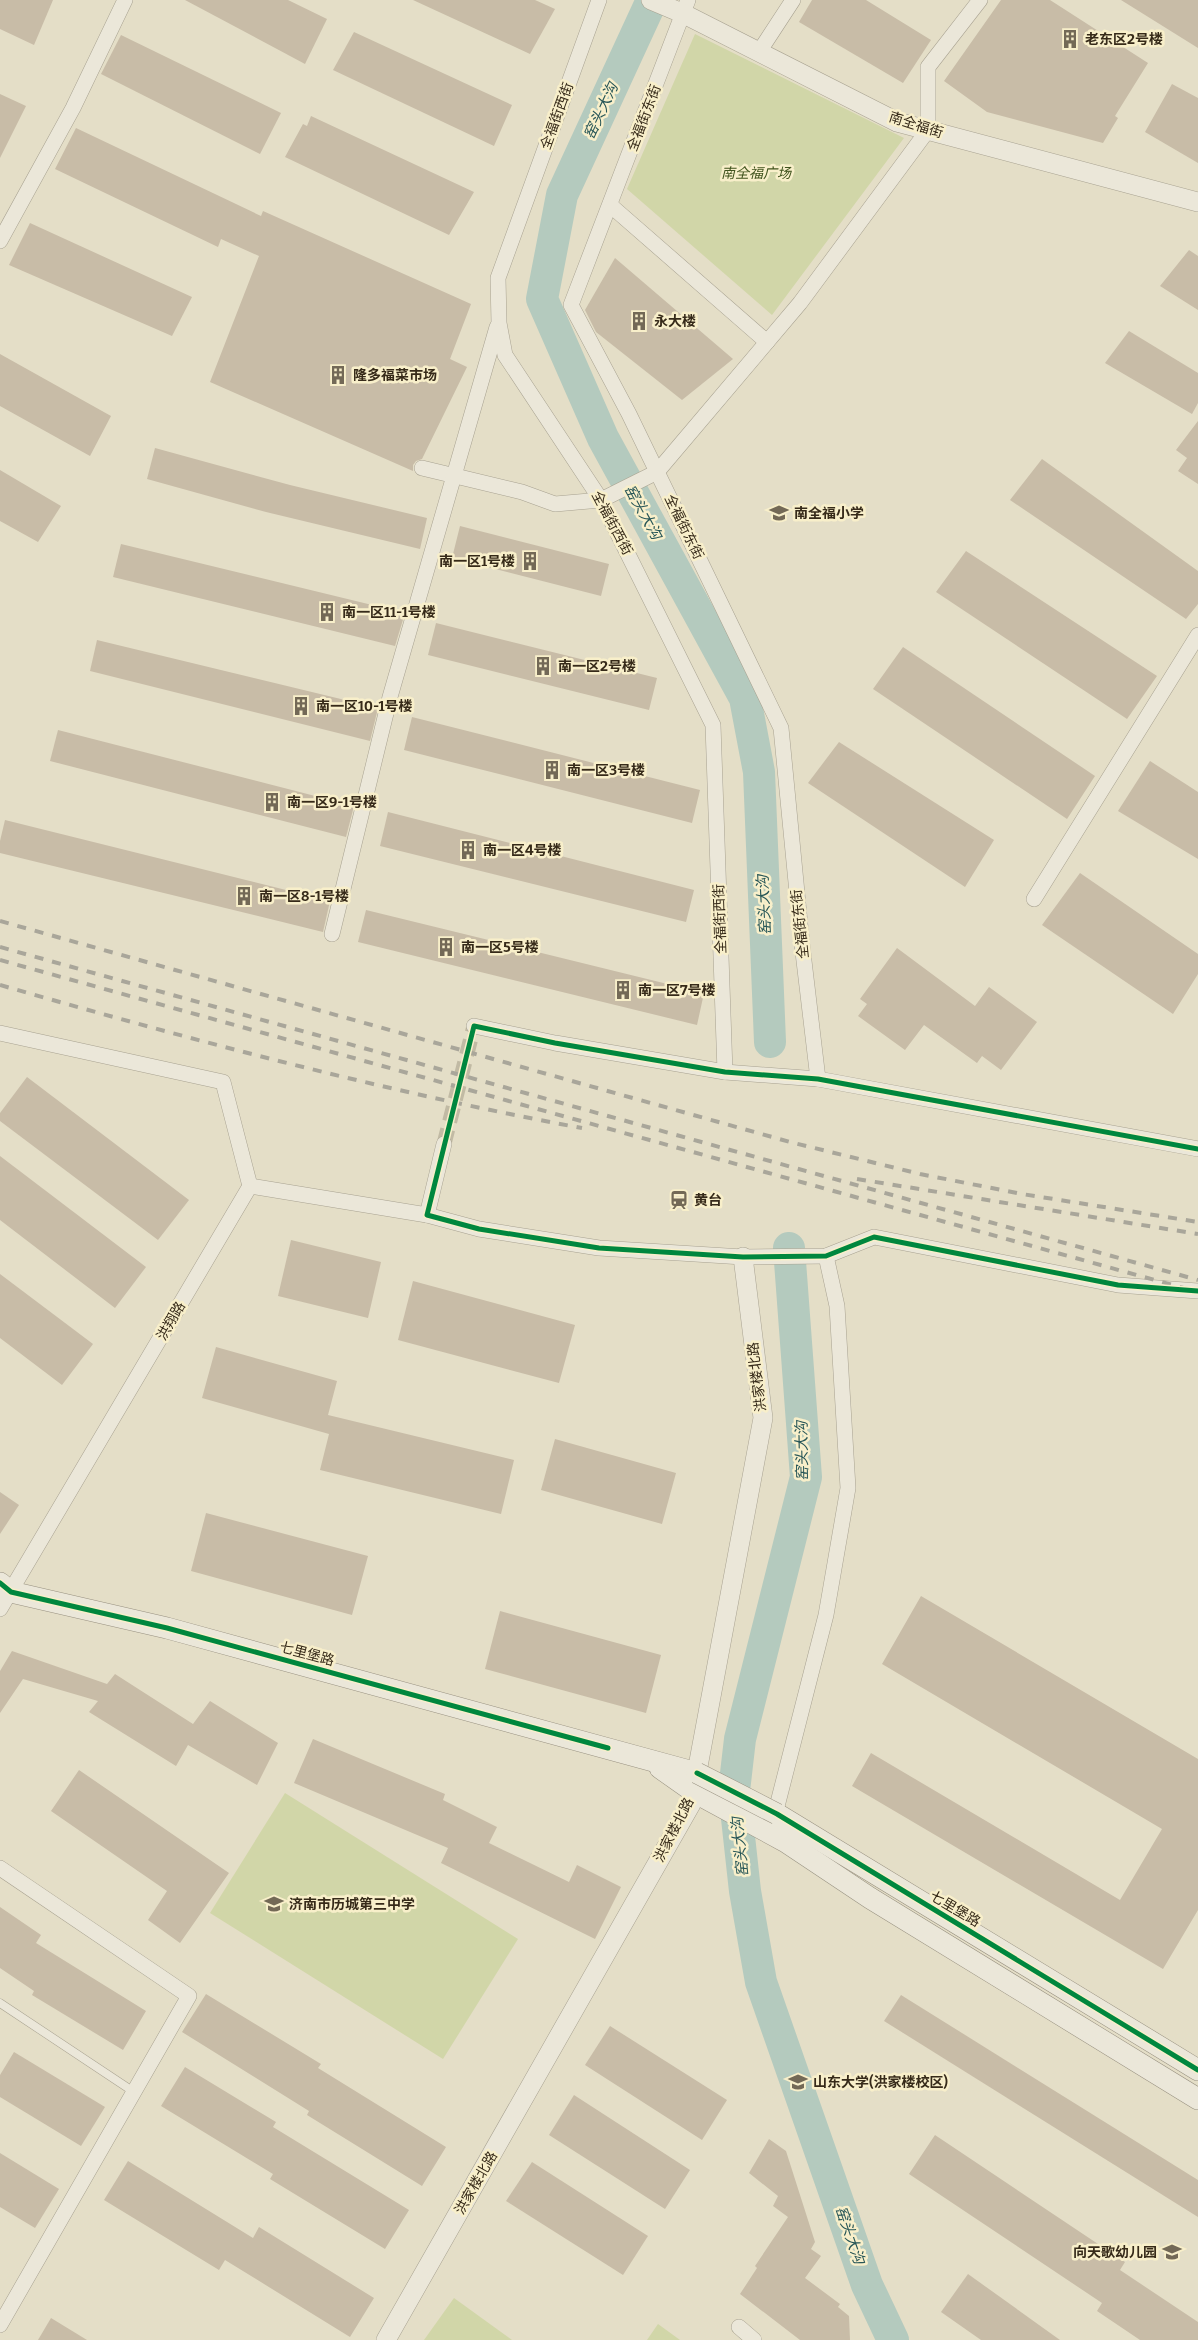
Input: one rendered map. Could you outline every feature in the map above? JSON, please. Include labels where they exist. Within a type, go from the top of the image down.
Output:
[{"type":"main road","name":"七里堡路","points":[[4,1595],[168,1628],[646,1758],[773,1823],[1198,2070]]},
{"type":"main road","name":"七里堡路","points":[[773,1823],[870,1898],[1198,2099]]},
{"type":"street","points":[[0,241],[73,108],[125,0]]},
{"type":"street","name":"全福街西街","points":[[599,0],[498,278],[498,323],[504,355],[601,500],[713,725],[725,1072]]},
{"type":"street","name":"南全福街","points":[[651,0],[686,7],[759,52],[897,122],[1198,202]]},
{"type":"street","points":[[759,52],[793,0]]},
{"type":"street","points":[[422,468],[522,492],[555,504],[601,500],[657,472],[800,303],[928,130],[928,67],[980,0]]},
{"type":"street","name":"全福街东街","points":[[686,7],[572,305],[657,472],[781,728],[802,944],[818,1079]]},
{"type":"street","points":[[610,205],[767,342]]},
{"type":"street","points":[[332,934],[390,697],[498,323]]},
{"type":"street","points":[[1034,899],[1198,635]]},
{"type":"street","points":[[474,1026],[555,1043],[725,1072],[818,1079],[1198,1149]]},
{"type":"street","points":[[0,1033],[223,1082],[250,1186],[427,1214],[479,1229],[599,1248],[743,1257],[826,1256],[874,1238],[1118,1285],[1198,1291]]},
{"type":"street","points":[[427,1214],[444,1144]]},
{"type":"street","name":"洪翔路","points":[[4,1595],[250,1186]]},
{"type":"street","points":[[773,1823],[826,1615],[848,1488],[837,1306],[826,1256]]},
{"type":"street","name":"洪家楼北路","points":[[386,2340],[691,1804],[762,1418],[743,1257]]},
{"type":"street","points":[[0,1868],[189,1996],[0,2325]]},
{"type":"street","points":[[739,2327],[754,2340]]},
{"type":"lane","points":[[0,2003],[134,2092]]},
{"type":"green space","name":"南全福广场","points":[[695,34],[904,138],[772,315],[627,189]]},
{"type":"green space","points":[[285,1793],[518,1939],[443,2059],[210,1913]]},
{"type":"green space","points":[[454,2298],[512,2340],[424,2340]]},
{"type":"green space","points":[[658,2324],[680,2340],[647,2340]]},
{"type":"building","points":[[0,0],[53,0],[34,45],[0,29]]},
{"type":"building","points":[[185,0],[288,0],[327,19],[305,64]]},
{"type":"building","points":[[413,0],[535,0],[555,9],[530,54]]},
{"type":"building","points":[[812,0],[866,0],[931,40],[903,83],[799,22]]},
{"type":"building","points":[[1001,0],[1050,0],[1148,63],[1115,116],[1118,118],[1103,143],[987,112],[944,81]]},
{"type":"building","points":[[1121,0],[1198,0],[1198,48]]},
{"type":"building","points":[[354,32],[512,105],[494,146],[333,70]]},
{"type":"building","points":[[121,35],[281,113],[260,154],[101,74]]},
{"type":"building","points":[[1172,84],[1198,98],[1198,163],[1145,132]]},
{"type":"building","points":[[0,94],[26,106],[0,158]]},
{"type":"building","points":[[311,116],[474,192],[449,235],[285,157],[303,124],[307,126]]},
{"type":"building","points":[[76,128],[261,216],[263,211],[471,304],[450,359],[467,367],[422,459],[416,461],[413,465],[413,471],[210,382],[259,256],[221,239],[218,247],[55,169]]},
{"type":"building","points":[[30,223],[192,297],[172,336],[9,265]]},
{"type":"building","points":[[1189,250],[1198,256],[1198,310],[1160,286]]},
{"type":"building","name":"永大楼","points":[[615,258],[733,359],[682,400],[596,332],[585,310]]},
{"type":"building","points":[[1129,331],[1198,373],[1198,403],[1192,414],[1105,363]]},
{"type":"building","points":[[0,354],[111,416],[90,456],[0,406]]},
{"type":"building","points":[[1198,421],[1198,484],[1178,471],[1187,458],[1176,450]]},
{"type":"building","points":[[155,448],[290,485],[427,518],[420,549],[266,512],[147,479]]},
{"type":"building","points":[[1042,459],[1198,571],[1198,604],[1186,619],[1010,500]]},
{"type":"building","points":[[0,470],[61,506],[38,542],[0,521]]},
{"type":"building","name":"南一区1号楼","points":[[460,526],[609,564],[601,596],[452,558]]},
{"type":"building","points":[[121,544],[405,613],[395,646],[113,577]]},
{"type":"building","points":[[966,551],[1157,676],[1127,719],[936,592]]},
{"type":"building","name":"南一区2号楼","points":[[436,623],[657,678],[649,710],[428,655]]},
{"type":"building","points":[[97,640],[378,708],[370,741],[90,671]]},
{"type":"building","points":[[903,647],[1095,776],[1067,819],[873,689]]},
{"type":"building","name":"南一区3号楼","points":[[412,717],[700,790],[692,823],[404,750]]},
{"type":"building","points":[[58,730],[354,806],[346,837],[50,761]]},
{"type":"building","points":[[839,742],[994,840],[965,887],[808,783]]},
{"type":"building","points":[[1150,761],[1198,792],[1198,859],[1118,811]]},
{"type":"building","points":[[388,812],[694,890],[686,922],[380,846]]},
{"type":"building","points":[[5,820],[330,901],[323,932],[0,853],[0,841]]},
{"type":"building","points":[[1080,873],[1198,954],[1198,974],[1173,1014],[1042,925]]},
{"type":"building","points":[[366,910],[704,993],[697,1025],[358,942]]},
{"type":"building","points":[[897,948],[975,1006],[989,987],[1037,1022],[1001,1070],[982,1056],[977,1063],[924,1025],[905,1050],[858,1016],[867,1004],[860,999]]},
{"type":"building","points":[[27,1077],[189,1200],[158,1240],[0,1121],[0,1113]]},
{"type":"building","points":[[0,1156],[146,1267],[115,1308],[0,1220]]},
{"type":"building","points":[[291,1240],[381,1262],[368,1318],[278,1296]]},
{"type":"building","points":[[0,1274],[93,1344],[62,1385],[0,1338]]},
{"type":"building","points":[[413,1281],[575,1325],[559,1383],[398,1340]]},
{"type":"building","points":[[216,1347],[337,1381],[328,1415],[514,1460],[501,1514],[320,1470],[329,1434],[202,1398]]},
{"type":"building","points":[[555,1439],[676,1473],[662,1524],[541,1490]]},
{"type":"building","points":[[0,1492],[19,1505],[0,1534]]},
{"type":"building","points":[[206,1513],[368,1556],[352,1615],[191,1571]]},
{"type":"building","points":[[921,1596],[1198,1759],[1198,1910],[1163,1969],[852,1786],[871,1753],[1120,1900],[1162,1829],[882,1664]]},
{"type":"building","points":[[500,1611],[661,1655],[646,1713],[485,1669]]},
{"type":"building","points":[[12,1651],[107,1684],[115,1674],[193,1724],[210,1701],[278,1743],[257,1785],[188,1745],[176,1766],[89,1712],[98,1701],[23,1679],[0,1713],[0,1671]]},
{"type":"building","points":[[313,1739],[445,1794],[443,1800],[497,1827],[489,1843],[569,1882],[577,1865],[621,1887],[595,1939],[441,1863],[448,1848],[294,1783]]},
{"type":"building","points":[[79,1770],[229,1873],[180,1943],[148,1920],[167,1891],[51,1811]]},
{"type":"building","points":[[0,1907],[41,1935],[36,1943],[146,2011],[123,2050],[32,1995],[34,1991],[0,1968]]},
{"type":"building","points":[[206,1994],[321,2064],[318,2068],[446,2147],[422,2186],[307,2115],[309,2111],[182,2032]]},
{"type":"building","points":[[901,1995],[1198,2180],[1198,2217],[884,2021]]},
{"type":"building","points":[[610,2026],[727,2100],[702,2140],[585,2065]]},
{"type":"building","points":[[14,2052],[105,2107],[81,2146],[0,2097],[0,2075]]},
{"type":"building","points":[[185,2067],[276,2122],[273,2127],[409,2210],[385,2249],[270,2179],[273,2174],[161,2106]]},
{"type":"building","points":[[574,2095],[690,2170],[665,2209],[549,2135]]},
{"type":"building","points":[[935,2135],[1125,2262],[1120,2270],[1198,2322],[1198,2340],[1140,2340],[1097,2311],[1102,2303],[909,2174]]},
{"type":"building","points":[[769,2139],[786,2151],[815,2242],[811,2249],[821,2256],[805,2278],[840,2304],[838,2307],[849,2316],[850,2340],[800,2340],[740,2294],[757,2268],[755,2266],[788,2217],[773,2206],[778,2196],[749,2173]]},
{"type":"building","points":[[0,2153],[59,2189],[35,2228],[0,2207]]},
{"type":"building","points":[[128,2161],[253,2238],[259,2227],[374,2298],[350,2337],[225,2260],[219,2270],[104,2200]]},
{"type":"building","points":[[532,2162],[648,2236],[623,2275],[506,2201]]},
{"type":"building","points":[[968,2274],[1060,2340],[981,2340],[941,2312]]},
{"type":"building","points":[[51,2318],[87,2340],[38,2340]]},
{"type":"waterway","name":"窑头大沟","points":[[652,0],[562,195],[542,299],[603,438],[745,698],[759,772],[770,1042]]},
{"type":"waterway","name":"窑头大沟","points":[[789,1248],[806,1477],[740,1739],[734,1791],[745,1891],[761,1982],[867,2285],[893,2340]]},
{"type":"tunnel","points":[[444,1144],[474,1026]]},
{"type":"railway","points":[[0,921],[790,1142],[920,1174],[1022,1194],[1198,1222]]},
{"type":"railway","points":[[0,947],[1198,1280]]},
{"type":"railway","points":[[0,960],[1198,1292]]},
{"type":"railway","points":[[0,985],[290,1064],[435,1098],[582,1128]]},
{"type":"railway","points":[[857,1179],[1198,1234]]},
{"type":"cycle path","points":[[1198,1149],[818,1079],[725,1072],[555,1043],[474,1026],[427,1215],[479,1229],[599,1248],[743,1257],[826,1256],[874,1237],[1118,1285],[1198,1291]]},
{"type":"cycle path","points":[[0,1583],[11,1592],[167,1628],[608,1748]]},
{"type":"cycle path","points":[[697,1773],[777,1814],[1198,2070]]},
{"type":"place","name":"老东区2号楼","points":[[1070,39]]},
{"type":"place","name":"永大楼","points":[[639,321]]},
{"type":"place","name":"隆多福菜市场","points":[[338,375]]},
{"type":"place","name":"南全福小学","points":[[779,513]]},
{"type":"place","name":"南一区1号楼","points":[[530,561]]},
{"type":"place","name":"南一区11-1号楼","points":[[327,612]]},
{"type":"place","name":"南一区2号楼","points":[[543,666]]},
{"type":"place","name":"南一区10-1号楼","points":[[301,706]]},
{"type":"place","name":"南一区3号楼","points":[[552,770]]},
{"type":"place","name":"南一区9-1号楼","points":[[272,802]]},
{"type":"place","name":"南一区4号楼","points":[[468,850]]},
{"type":"place","name":"南一区8-1号楼","points":[[244,896]]},
{"type":"place","name":"南一区5号楼","points":[[446,947]]},
{"type":"place","name":"南一区7号楼","points":[[623,990]]},
{"type":"place","name":"黄台","points":[[679,1200]]},
{"type":"place","name":"济南市历城第三中学","points":[[274,1904]]},
{"type":"place","name":"山东大学(洪家楼校区)","points":[[798,2082]]},
{"type":"place","name":"向天歌幼儿园","points":[[1172,2252]]}]
